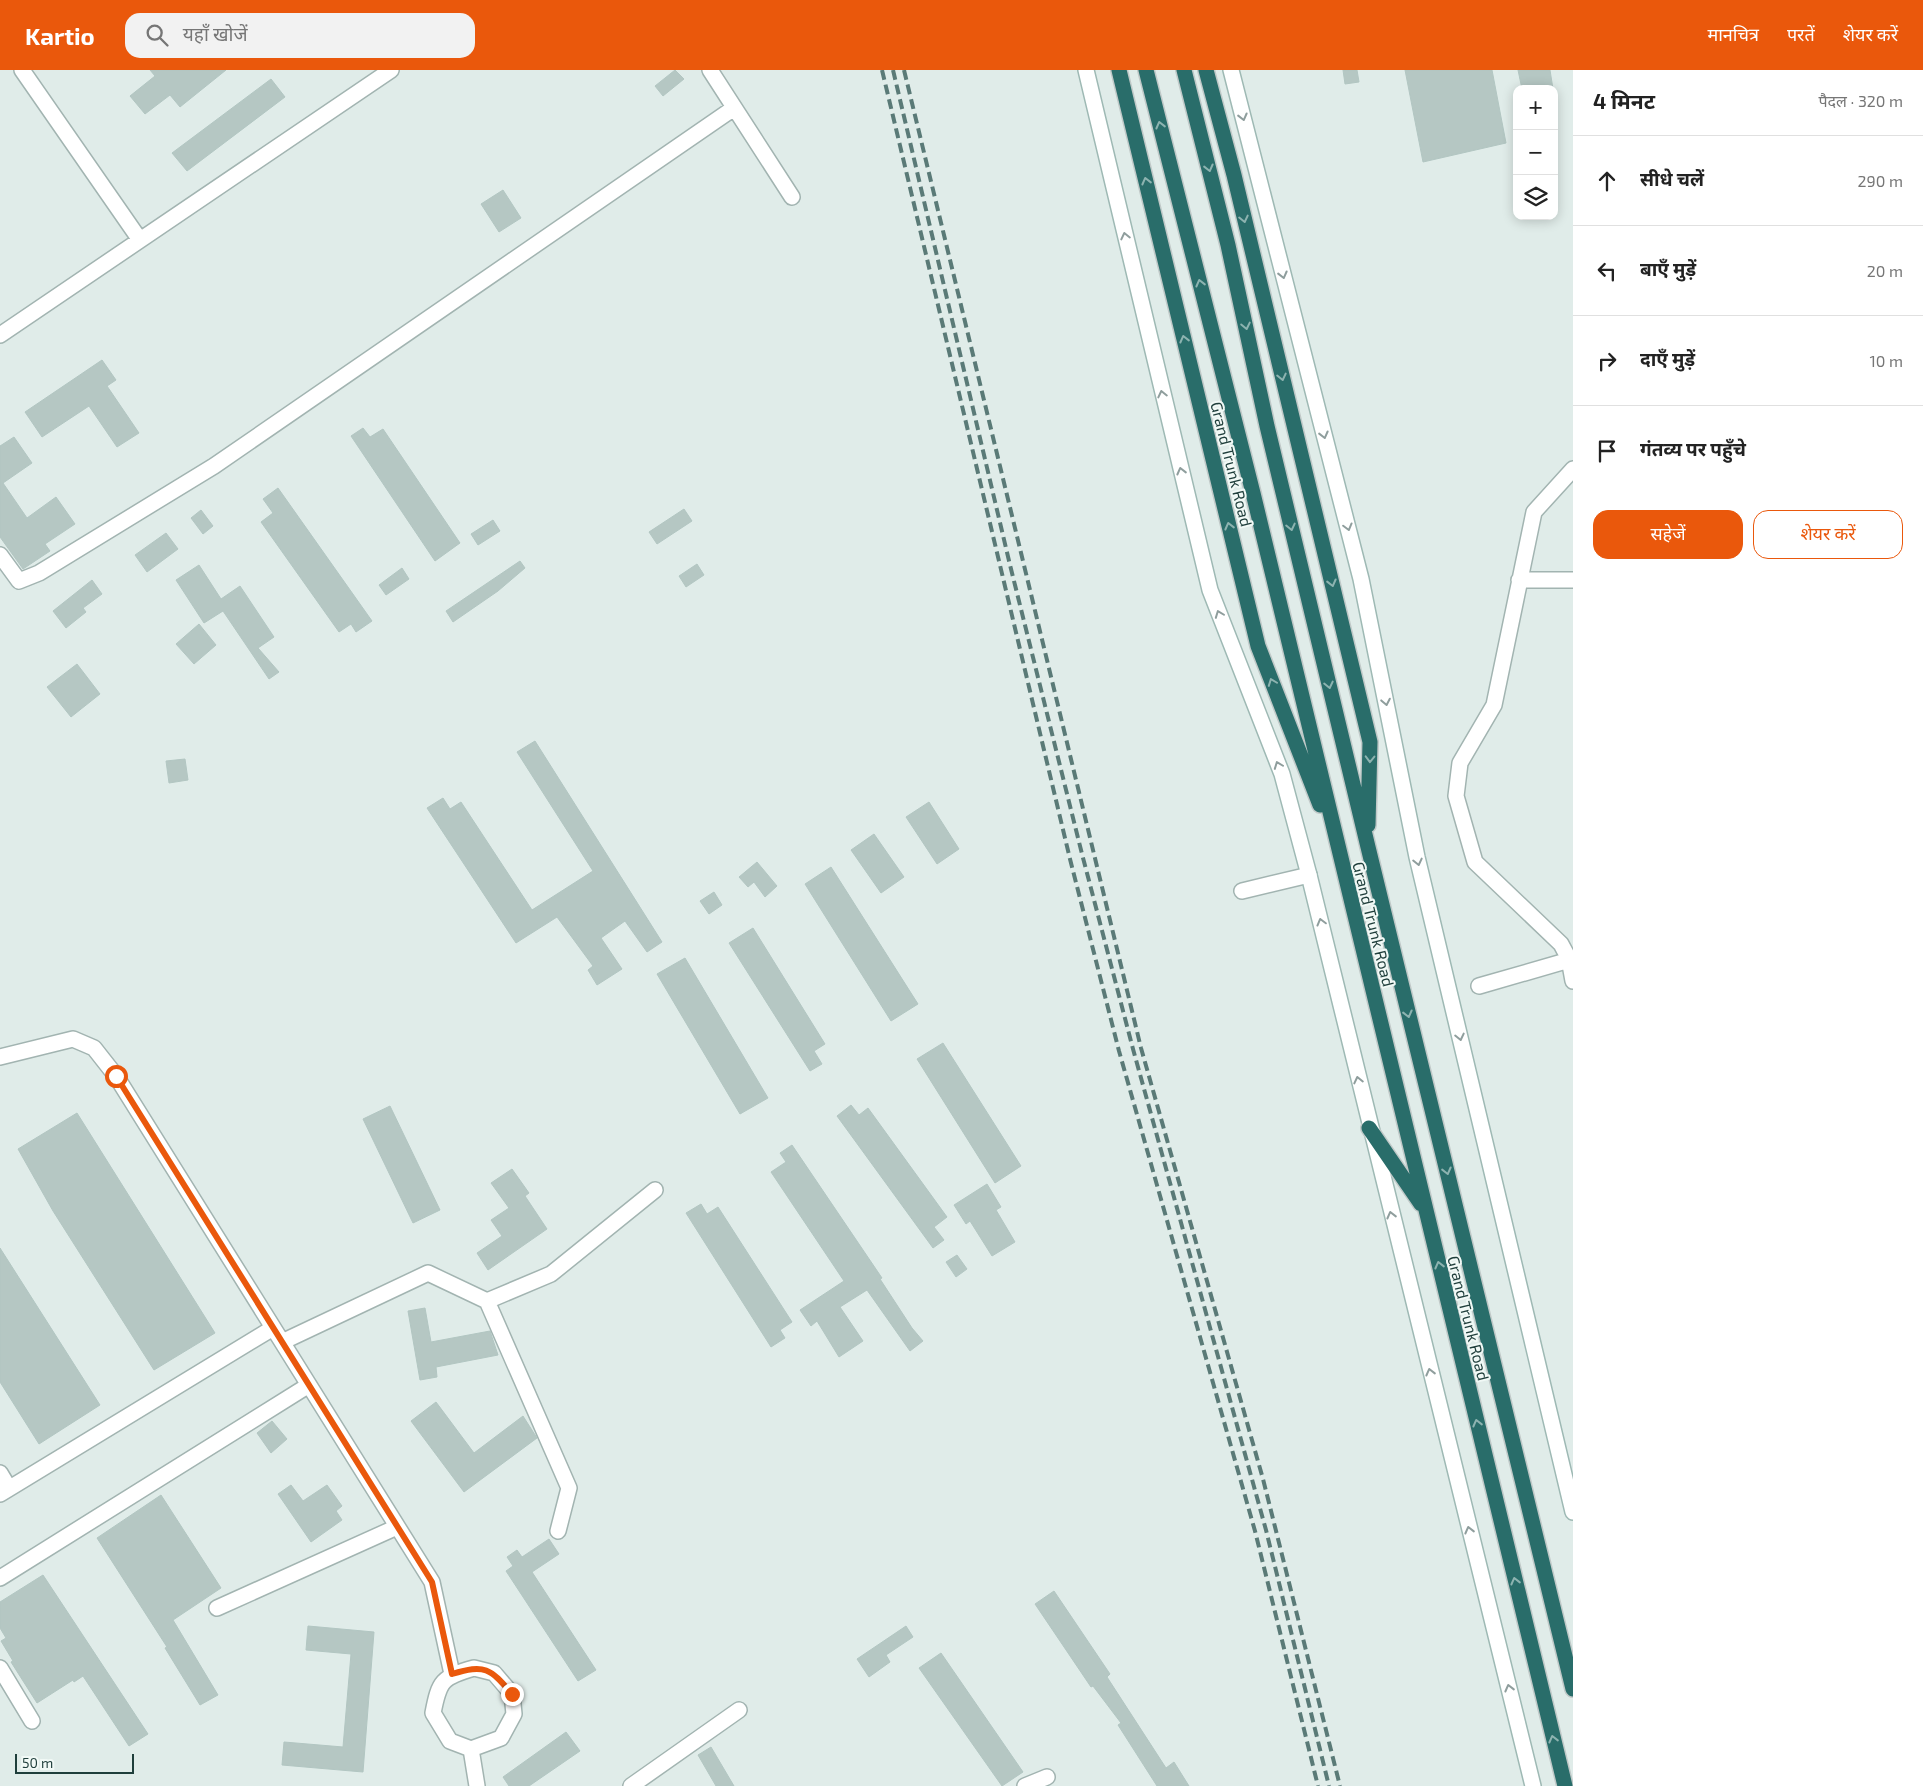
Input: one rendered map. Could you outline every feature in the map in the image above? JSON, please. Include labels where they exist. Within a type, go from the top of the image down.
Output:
[{"type":"highway","name":"Grand Trunk Road","points":[[1119,70],[1258,646],[1340,858]]},
{"type":"highway","name":"Grand Trunk Road","points":[[1146,70],[1253,493],[1565,1786]]},
{"type":"highway","name":"Grand Trunk Road","points":[[1184,70],[1228,245],[1266,426],[1573,1690]]},
{"type":"highway","name":"Grand Trunk Road","points":[[1206,70],[1234,175],[1370,742],[1368,847]]},
{"type":"highway","points":[[1369,1128],[1426,1211]]},
{"type":"street","points":[[22,70],[140,240]]},
{"type":"street","points":[[0,335],[391,70]]},
{"type":"street","points":[[710,70],[792,197]]},
{"type":"street","points":[[1086,70],[1210,590],[1282,774],[1309,875],[1369,1128],[1533,1786]]},
{"type":"street","points":[[1232,70],[1361,579],[1417,857],[1573,1512]]},
{"type":"street","points":[[0,555],[19,581],[39,573],[56,563],[214,466],[734,108]]},
{"type":"street","points":[[1573,469],[1534,512],[1494,706],[1460,763],[1456,796],[1475,862],[1561,944],[1571,959],[1573,981]]},
{"type":"street","points":[[1519,580],[1573,580]]},
{"type":"street","points":[[1242,891],[1309,875]]},
{"type":"street","points":[[1479,986],[1571,959]]},
{"type":"street","points":[[0,1057],[73,1039],[94,1048],[116,1076],[432,1582],[452,1674]]},
{"type":"street","points":[[487,1301],[551,1274],[655,1190]]},
{"type":"street","points":[[282,1342],[428,1273],[487,1301],[569,1488],[558,1531]]},
{"type":"street","points":[[0,1472],[5,1491],[273,1328]]},
{"type":"street","points":[[0,1578],[309,1385]]},
{"type":"street","points":[[217,1608],[397,1527]]},
{"type":"street","points":[[0,1668],[32,1720]]},
{"type":"street","points":[[474,1668],[494,1673],[512,1694],[514,1714],[502,1738],[472,1749],[450,1741],[434,1713],[438,1689],[452,1674],[474,1668]]},
{"type":"street","points":[[631,1786],[739,1710]]},
{"type":"street","points":[[472,1749],[477,1786]]},
{"type":"street","points":[[1025,1786],[1047,1777]]},
{"type":"building","points":[[150,70],[226,70],[180,107],[170,95],[145,114],[130,96],[155,76]]},
{"type":"building","points":[[675,70],[684,79],[663,96],[655,86]]},
{"type":"building","points":[[1343,70],[1357,70],[1359,82],[1345,84]]},
{"type":"building","points":[[1405,70],[1492,70],[1506,143],[1423,162]]},
{"type":"building","points":[[1518,70],[1550,70],[1552,85],[1521,85]]},
{"type":"building","points":[[271,79],[285,97],[187,171],[172,153]]},
{"type":"building","points":[[503,190],[521,218],[499,232],[481,204]]},
{"type":"building","points":[[102,360],[116,380],[107,386],[139,433],[117,447],[89,406],[42,437],[25,412]]},
{"type":"building","points":[[363,428],[370,437],[383,429],[460,543],[435,561],[351,436]]},
{"type":"building","points":[[14,437],[32,463],[3,483],[27,518],[56,497],[75,524],[45,544],[50,551],[23,569],[0,537],[0,446]]},
{"type":"building","points":[[278,488],[372,621],[356,632],[351,624],[339,632],[261,522],[273,513],[263,499]]},
{"type":"building","points":[[684,509],[692,521],[657,544],[649,532]]},
{"type":"building","points":[[201,510],[213,526],[203,534],[191,518]]},
{"type":"building","points":[[493,520],[500,531],[478,545],[471,534]]},
{"type":"building","points":[[166,533],[178,549],[147,572],[135,555]]},
{"type":"building","points":[[520,561],[525,568],[498,591],[453,622],[446,611]]},
{"type":"building","points":[[697,564],[704,575],[686,587],[679,576]]},
{"type":"building","points":[[199,565],[221,599],[240,586],[274,637],[258,648],[279,672],[269,679],[223,611],[204,623],[176,580]]},
{"type":"building","points":[[402,568],[409,579],[386,595],[379,585]]},
{"type":"building","points":[[92,580],[102,594],[83,608],[86,612],[66,628],[53,611]]},
{"type":"building","points":[[199,624],[216,645],[194,664],[176,644]]},
{"type":"building","points":[[77,664],[100,694],[71,717],[47,687]]},
{"type":"building","points":[[535,741],[662,942],[647,952],[625,921],[601,938],[622,969],[597,985],[588,970],[593,966],[557,917],[516,943],[427,808],[443,798],[450,809],[461,802],[532,910],[593,871],[517,752]]},
{"type":"building","points":[[185,759],[188,780],[169,783],[166,761]]},
{"type":"building","points":[[929,802],[959,849],[937,864],[906,817]]},
{"type":"building","points":[[874,834],[904,877],[881,893],[851,850]]},
{"type":"building","points":[[757,862],[777,886],[765,897],[754,882],[748,887],[739,877]]},
{"type":"building","points":[[831,867],[918,1004],[891,1021],[805,884]]},
{"type":"building","points":[[714,892],[722,905],[709,914],[700,901]]},
{"type":"building","points":[[753,928],[825,1044],[814,1051],[822,1064],[810,1071],[729,943]]},
{"type":"building","points":[[685,958],[768,1098],[740,1114],[657,974]]},
{"type":"building","points":[[943,1043],[1021,1166],[995,1183],[917,1059]]},
{"type":"building","points":[[851,1105],[859,1115],[868,1108],[947,1217],[934,1227],[944,1240],[933,1248],[837,1116]]},
{"type":"building","points":[[390,1106],[440,1210],[413,1223],[363,1119]]},
{"type":"building","points":[[77,1113],[215,1333],[154,1370],[53,1211],[18,1149]]},
{"type":"building","points":[[792,1145],[882,1278],[880,1279],[912,1328],[923,1341],[910,1351],[867,1290],[840,1307],[863,1341],[839,1357],[817,1321],[811,1326],[800,1310],[844,1281],[771,1172],[786,1162],[780,1153]]},
{"type":"building","points":[[512,1169],[529,1193],[525,1196],[547,1229],[488,1270],[477,1253],[502,1236],[491,1220],[509,1208],[491,1183]]},
{"type":"building","points":[[987,1184],[1001,1207],[996,1210],[1015,1242],[992,1256],[970,1221],[966,1224],[954,1205]]},
{"type":"building","points":[[701,1204],[707,1214],[718,1207],[792,1322],[780,1330],[785,1338],[771,1347],[686,1213]]},
{"type":"building","points":[[0,1248],[100,1405],[39,1444],[0,1382]]},
{"type":"building","points":[[957,1255],[967,1269],[956,1277],[946,1262]]},
{"type":"building","points":[[425,1308],[431,1342],[490,1331],[498,1355],[436,1367],[437,1377],[420,1380],[408,1311]]},
{"type":"building","points":[[436,1402],[474,1453],[523,1416],[537,1438],[464,1492],[411,1421]]},
{"type":"building","points":[[272,1421],[287,1439],[271,1453],[257,1433]]},
{"type":"building","points":[[291,1485],[303,1501],[327,1485],[342,1506],[336,1511],[342,1520],[311,1542],[278,1494]]},
{"type":"building","points":[[161,1495],[221,1588],[173,1620],[218,1695],[200,1705],[165,1648],[167,1647],[97,1538]]},
{"type":"building","points":[[549,1539],[559,1554],[532,1572],[596,1670],[578,1681],[506,1571],[513,1566],[507,1557],[517,1550],[522,1557]]},
{"type":"building","points":[[43,1575],[148,1734],[129,1746],[83,1676],[74,1682],[73,1680],[37,1703],[11,1662],[13,1661],[1,1641],[6,1638],[0,1628],[0,1602]]},
{"type":"building","points":[[1054,1591],[1110,1674],[1107,1677],[1166,1768],[1174,1762],[1189,1786],[1157,1786],[1118,1725],[1121,1723],[1093,1686],[1091,1687],[1035,1604]]},
{"type":"building","points":[[308,1626],[374,1632],[363,1772],[282,1765],[284,1742],[343,1747],[351,1654],[306,1650]]},
{"type":"building","points":[[906,1626],[913,1637],[886,1655],[890,1662],[869,1677],[857,1659]]},
{"type":"building","points":[[941,1653],[1023,1772],[1002,1786],[919,1668]]},
{"type":"building","points":[[566,1732],[580,1751],[529,1786],[509,1786],[503,1777]]},
{"type":"building","points":[[711,1747],[734,1786],[716,1786],[698,1755]]},
{"type":"railway","points":[[882,70],[1070,859],[1119,1051],[1255,1531],[1318,1786]]},
{"type":"railway","points":[[893,70],[1010,565],[1082,854],[1133,1049],[1266,1530],[1329,1786]]},
{"type":"railway","points":[[904,70],[1141,1048],[1263,1479],[1340,1786]]},
{"type":"route","points":[[116,1076],[432,1582],[452,1674],[474,1668],[494,1673],[512,1694]]}]
